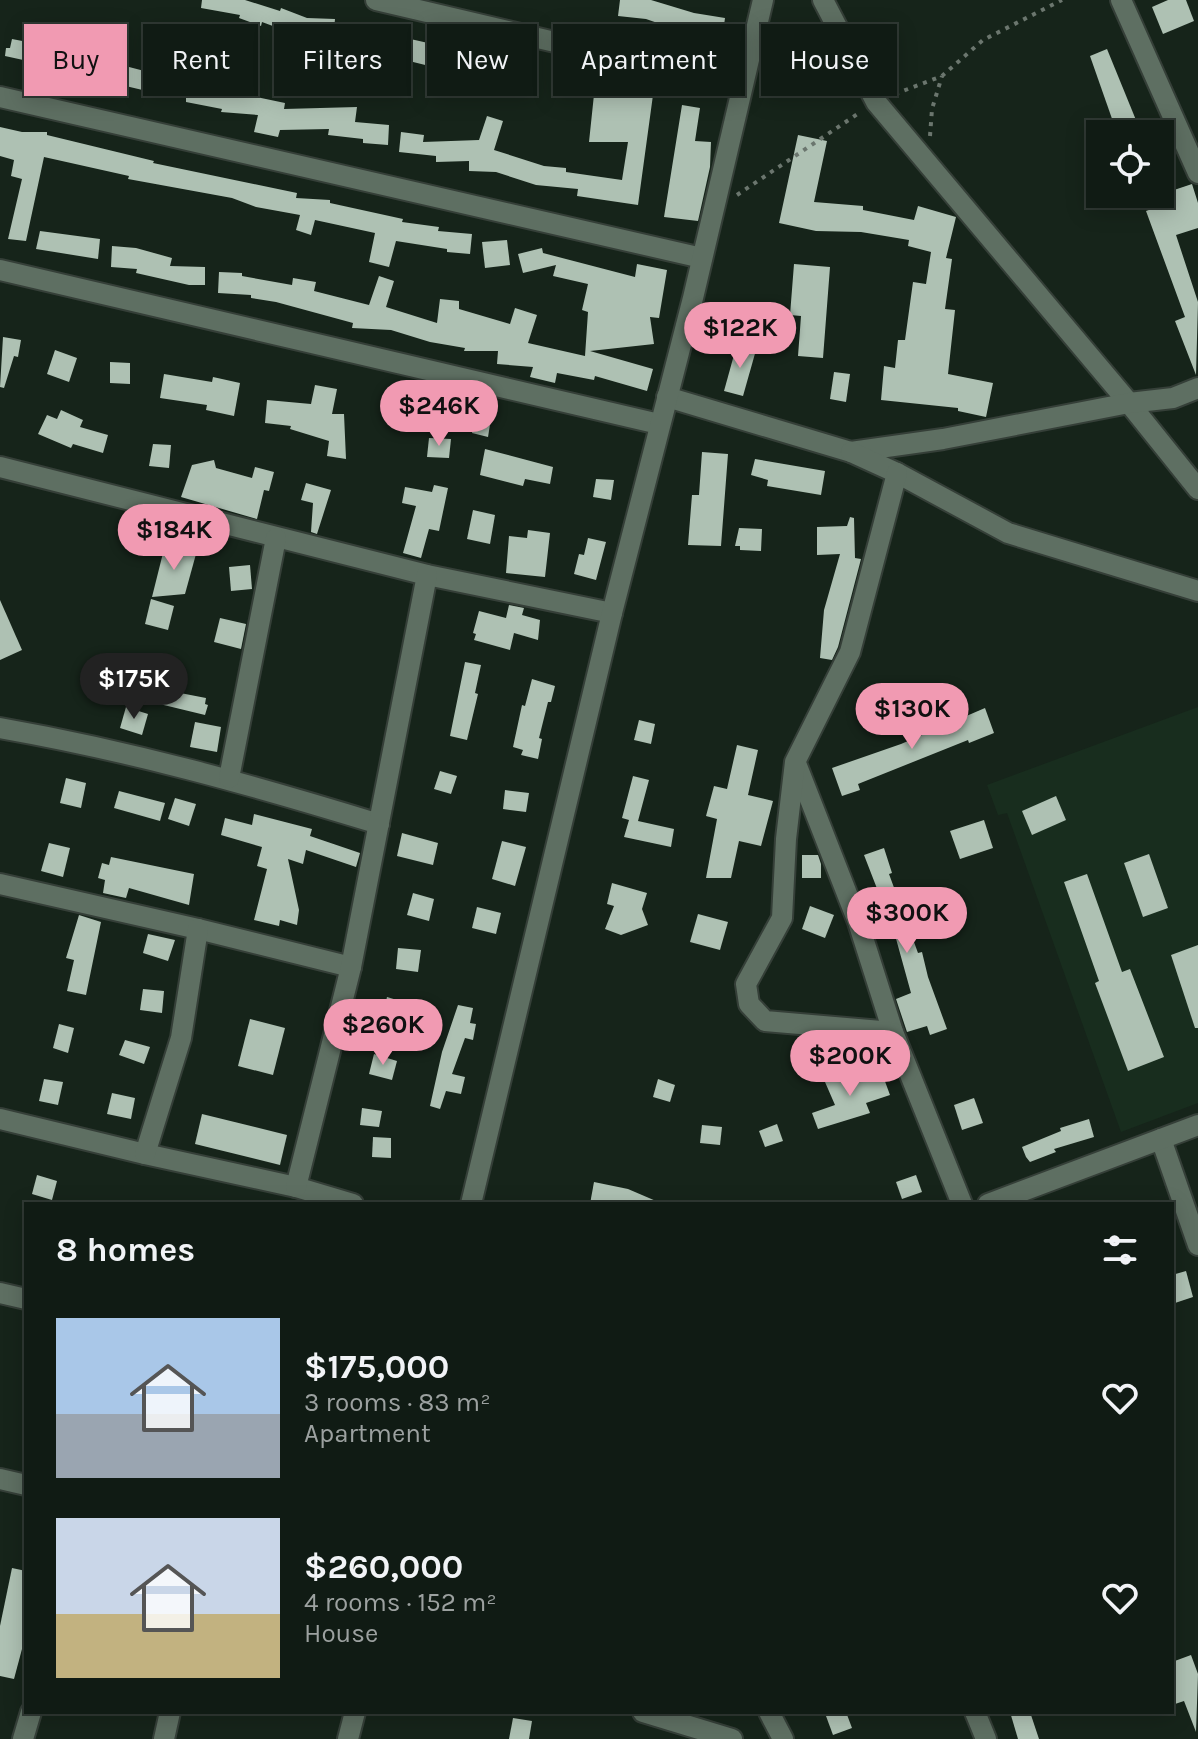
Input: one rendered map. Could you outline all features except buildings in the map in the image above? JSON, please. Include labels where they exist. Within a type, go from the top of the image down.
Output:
[{"type":"street","points":[[376,0],[553,42]]},
{"type":"street","points":[[745,74],[763,0]]},
{"type":"street","points":[[823,0],[876,102],[1198,489]]},
{"type":"street","points":[[1121,0],[1198,173]]},
{"type":"street","points":[[471,1202],[740,96]]},
{"type":"street","points":[[0,97],[702,258]]},
{"type":"street","points":[[0,270],[659,424]]},
{"type":"street","points":[[851,452],[1173,398],[1198,388]]},
{"type":"street","points":[[667,397],[851,452],[897,473],[1008,533],[1198,591]]},
{"type":"street","points":[[0,467],[427,575],[612,613]]},
{"type":"street","points":[[893,1032],[765,1021],[749,1004],[746,984],[782,918],[786,839],[795,762],[850,652],[897,473]]},
{"type":"street","points":[[229,778],[276,538]]},
{"type":"street","points":[[296,1187],[351,967],[427,575]]},
{"type":"street","points":[[0,728],[82,742],[229,778],[379,824]]},
{"type":"street","points":[[795,762],[858,922],[893,1032],[961,1202]]},
{"type":"street","points":[[0,884],[351,967]]},
{"type":"street","points":[[145,1154],[181,1038],[198,929]]},
{"type":"street","points":[[0,1119],[296,1187],[346,1202]]},
{"type":"street","points":[[993,1202],[1198,1125]]},
{"type":"street","points":[[1161,1139],[1198,1245]]},
{"type":"street","points":[[0,1293],[24,1299]]},
{"type":"street","points":[[0,1479],[24,1485]]},
{"type":"street","points":[[23,1739],[30,1714]]},
{"type":"street","points":[[164,1739],[170,1714]]},
{"type":"street","points":[[348,1739],[354,1714]]},
{"type":"street","points":[[650,1714],[732,1739]]},
{"type":"street","points":[[770,1714],[783,1739]]},
{"type":"street","points":[[976,1714],[986,1739]]},
{"type":"path","points":[[928,164],[932,109],[942,76]]},
{"type":"shaded area","points":[[1198,707],[1198,1103],[1121,1132],[1007,813],[998,815],[987,785]]}]
